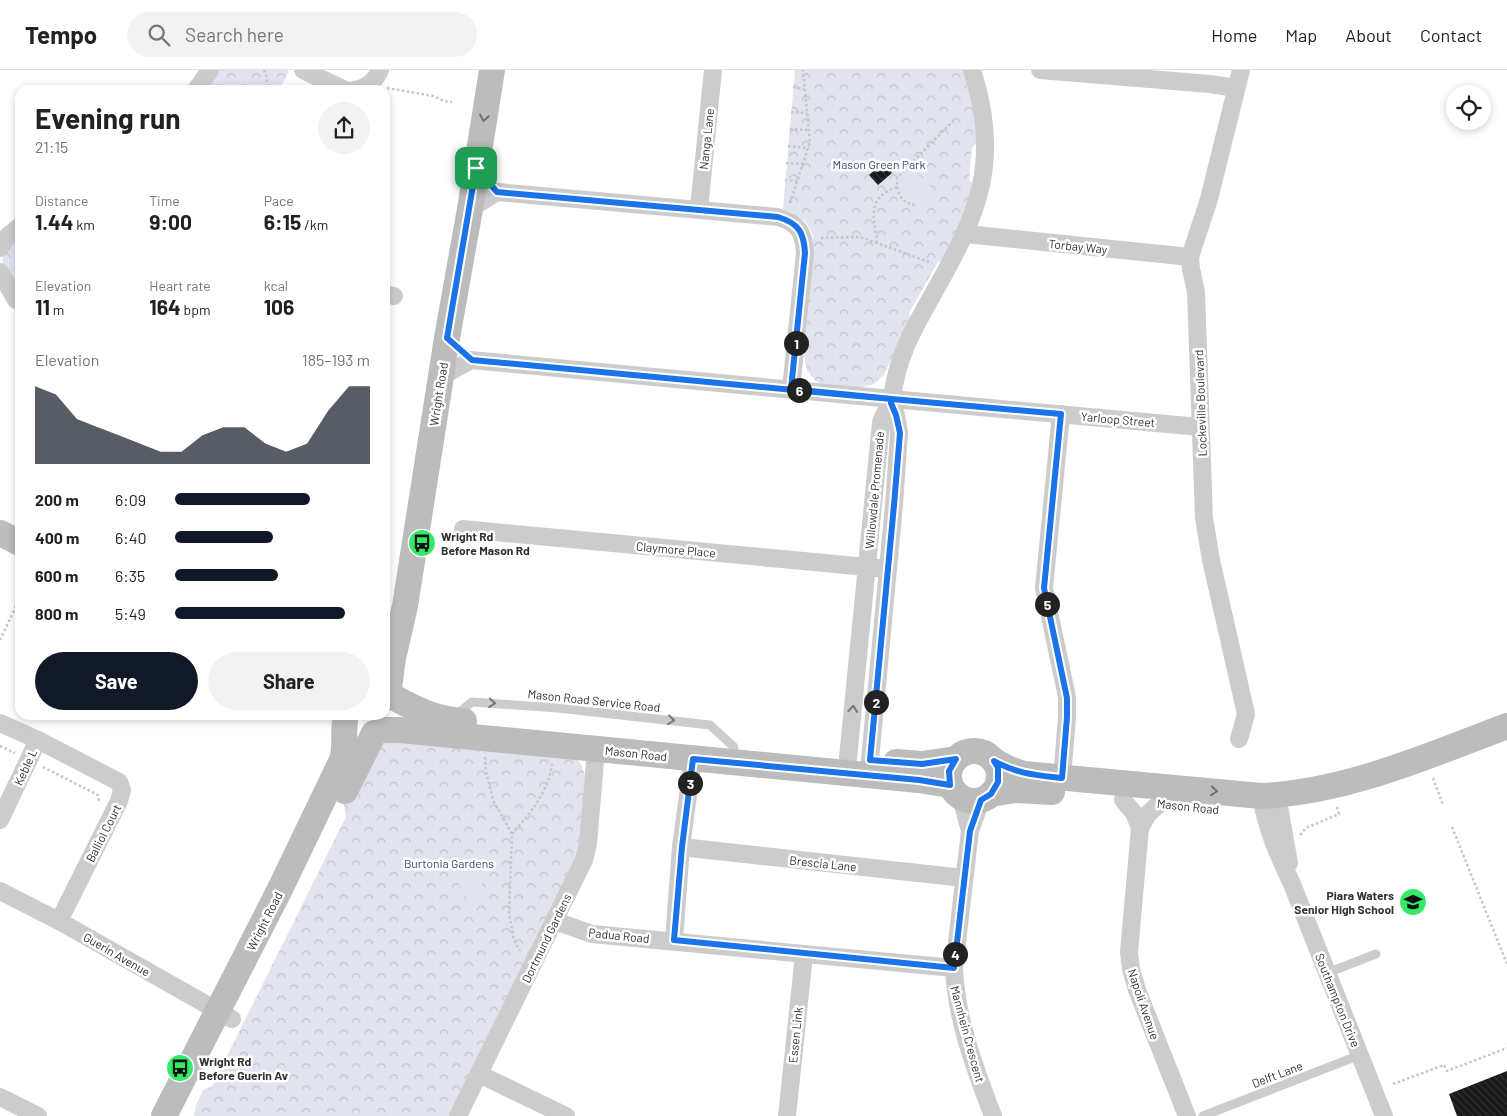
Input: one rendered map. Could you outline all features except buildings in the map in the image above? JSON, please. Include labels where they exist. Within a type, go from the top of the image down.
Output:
[{"type":"street","points":[[200,85],[210,70]]},
{"type":"street","points":[[303,70],[334,85]]},
{"type":"street","points":[[368,85],[376,78],[380,70]]},
{"type":"street","name":"Wright Road","points":[[390,595],[474,70]]},
{"type":"street","name":"Wright Road","points":[[390,682],[393,658],[405,606],[492,70]]},
{"type":"street","name":"Nanga Lane","points":[[699,209],[713,70]]},
{"type":"street","name":"Willowdale Promenade","points":[[859,759],[867,567],[881,423],[883,414],[891,401],[900,356],[966,234],[984,176],[985,152],[982,104],[972,70]]},
{"type":"street","points":[[1040,70],[1210,84],[1236,88]]},
{"type":"street","name":"Lockeville Boulevard","points":[[1239,739],[1246,714],[1204,518],[1196,292],[1190,257],[1209,199],[1241,70]]},
{"type":"street","points":[[476,168],[497,192]]},
{"type":"street","points":[[470,209],[497,192],[699,209],[778,217],[790,220],[801,233],[804,240],[805,253],[791,389]]},
{"type":"street","points":[[0,227],[15,222]]},
{"type":"street","points":[[0,248],[8,236],[15,230]]},
{"type":"street","name":"Torbay Way","points":[[966,234],[1190,257]]},
{"type":"street","points":[[0,272],[15,297]]},
{"type":"street","points":[[0,289],[15,300]]},
{"type":"street","points":[[441,377],[472,360],[447,338]]},
{"type":"street","name":"Yarloop Street","points":[[472,360],[791,389],[891,401],[1200,427]]},
{"type":"street","name":"Willowdale Promenade","points":[[859,759],[888,569],[900,433],[891,401]]},
{"type":"street","points":[[1061,414],[1044,588],[1067,698],[1062,778]]},
{"type":"street","points":[[0,514],[15,522]]},
{"type":"street","name":"Claymore Place","points":[[463,529],[888,569]]},
{"type":"street","points":[[0,534],[15,541]]},
{"type":"street","name":"Mason Road","points":[[390,691],[419,711],[450,720],[922,764],[956,759]]},
{"type":"street","name":"Wright Road","points":[[164,1116],[225,1015],[378,732],[389,725],[394,717],[396,707],[390,692]]},
{"type":"street","name":"Wright Road","points":[[184,1116],[225,1015],[342,760],[345,744],[344,720]]},
{"type":"street","name":"Mason Road","points":[[346,720],[358,732],[400,730],[910,779],[971,794],[1015,790],[1243,812],[1313,790],[1376,774],[1507,726]]},
{"type":"street","name":"Balliol Court","points":[[0,723],[38,740],[118,782],[122,790],[119,801],[59,921]]},
{"type":"street","name":"Keble L","points":[[0,820],[38,740]]},
{"type":"street","name":"Dortmund Gardens","points":[[458,1116],[584,860],[588,844],[596,750]]},
{"type":"street","points":[[975,751],[989,756],[998,767],[998,782],[971,794],[949,771],[956,759],[968,752],[975,751]]},
{"type":"street","points":[[674,940],[682,847],[693,759]]},
{"type":"street","name":"Mason Road","points":[[994,761],[1024,774],[1270,804],[1316,805],[1334,799],[1376,774]]},
{"type":"street","name":"Mannhein Crescent","points":[[971,794],[970,831],[954,968],[954,985],[974,1064],[994,1116]]},
{"type":"street","points":[[1123,800],[1134,813],[1140,828]]},
{"type":"street","points":[[1140,828],[1148,814],[1160,803]]},
{"type":"street","name":"Southampton Drive","points":[[1270,804],[1285,840],[1292,884]]},
{"type":"street","name":"Southampton Drive","points":[[1270,804],[1277,853],[1292,884],[1384,1116]]},
{"type":"street","name":"Napoli Avenue","points":[[1140,828],[1129,952],[1131,969],[1137,990],[1187,1116]]},
{"type":"street","name":"Brescia Lane","points":[[682,847],[964,878]]},
{"type":"street","name":"Guerin Avenue","points":[[0,891],[59,921],[225,1015]]},
{"type":"street","name":"Padua Road","points":[[555,921],[592,934],[674,940],[954,968]]},
{"type":"street","name":"Essen Link","points":[[787,1116],[804,954]]},
{"type":"street","points":[[479,1074],[563,1115]]},
{"type":"street","points":[[0,1097],[38,1116]]},
{"type":"lane","points":[[1327,973],[1376,954]]},
{"type":"lane","name":"Delft Lane","points":[[1203,1116],[1360,1055]]},
{"type":"path","points":[[264,70],[267,85]]},
{"type":"path","points":[[790,203],[809,148],[803,70]]},
{"type":"path","points":[[793,87],[804,88]]},
{"type":"path","points":[[390,89],[433,96],[452,102]]},
{"type":"path","points":[[791,112],[807,113]]},
{"type":"path","points":[[917,206],[905,203],[899,197],[896,178],[955,120]]},
{"type":"path","points":[[790,129],[809,130]]},
{"type":"path","points":[[788,146],[809,148]]},
{"type":"path","points":[[786,163],[803,164]]},
{"type":"path","points":[[785,180],[797,181]]},
{"type":"path","points":[[877,243],[873,208],[883,192],[897,188]]},
{"type":"path","points":[[821,238],[860,237],[934,264]]},
{"type":"path","points":[[0,640],[15,608]]},
{"type":"path","points":[[0,746],[98,795],[101,809]]},
{"type":"path","points":[[485,754],[486,771],[493,800],[512,834],[509,912],[514,940],[520,951]]},
{"type":"path","points":[[512,834],[547,786],[552,760]]},
{"type":"path","points":[[1433,778],[1443,805]]},
{"type":"path","points":[[1285,840],[1298,838],[1306,828],[1339,814],[1334,799]]},
{"type":"path","points":[[1452,827],[1507,964]]},
{"type":"path","points":[[1393,1084],[1444,1065],[1446,1071],[1507,1048]]},
{"type":"green space","points":[[217,70],[289,71],[282,85],[208,85]]},
{"type":"green space","name":"Mason Green Park","points":[[795,70],[965,70],[969,80],[978,142],[972,148],[969,180],[974,186],[972,199],[945,259],[938,262],[909,313],[911,321],[883,376],[874,384],[859,388],[821,384],[807,371],[804,355],[813,235],[806,222],[783,209]]},
{"type":"green space","points":[[911,167],[934,190],[927,201],[911,201],[901,191],[901,180]]},
{"type":"green space","points":[[15,238],[15,285],[3,266],[3,256]]},
{"type":"green space","name":"Burtonia Gardens","points":[[386,741],[577,759],[582,766],[585,776],[579,850],[576,862],[449,1116],[194,1116],[196,1105],[203,1090],[212,1086],[346,817],[344,805],[351,790],[368,762]]},
{"type":"green space","points":[[477,855],[495,857],[473,902],[461,890],[457,876],[462,862]]},
{"type":"place","name":"Wright Rd Before Mason Rd","points":[[422,543]]},
{"type":"place","name":"Piara Waters Senior High School","points":[[1413,902]]},
{"type":"place","name":"Wright Rd Before Guerin Av","points":[[180,1068]]},
{"type":"route","points":[[476,168],[447,338],[472,360],[847,395],[892,399],[948,404],[1061,414],[1044,588],[1067,698],[1062,778],[1024,774],[994,761],[998,767],[998,782],[995,790],[987,798],[981,800],[971,825],[954,968],[674,940],[682,847],[693,759],[919,780],[950,785],[949,771],[956,759],[922,764],[870,760],[900,433],[891,403],[892,399],[791,389],[805,253],[804,240],[801,233],[790,220],[778,217],[497,192],[476,168]]}]
